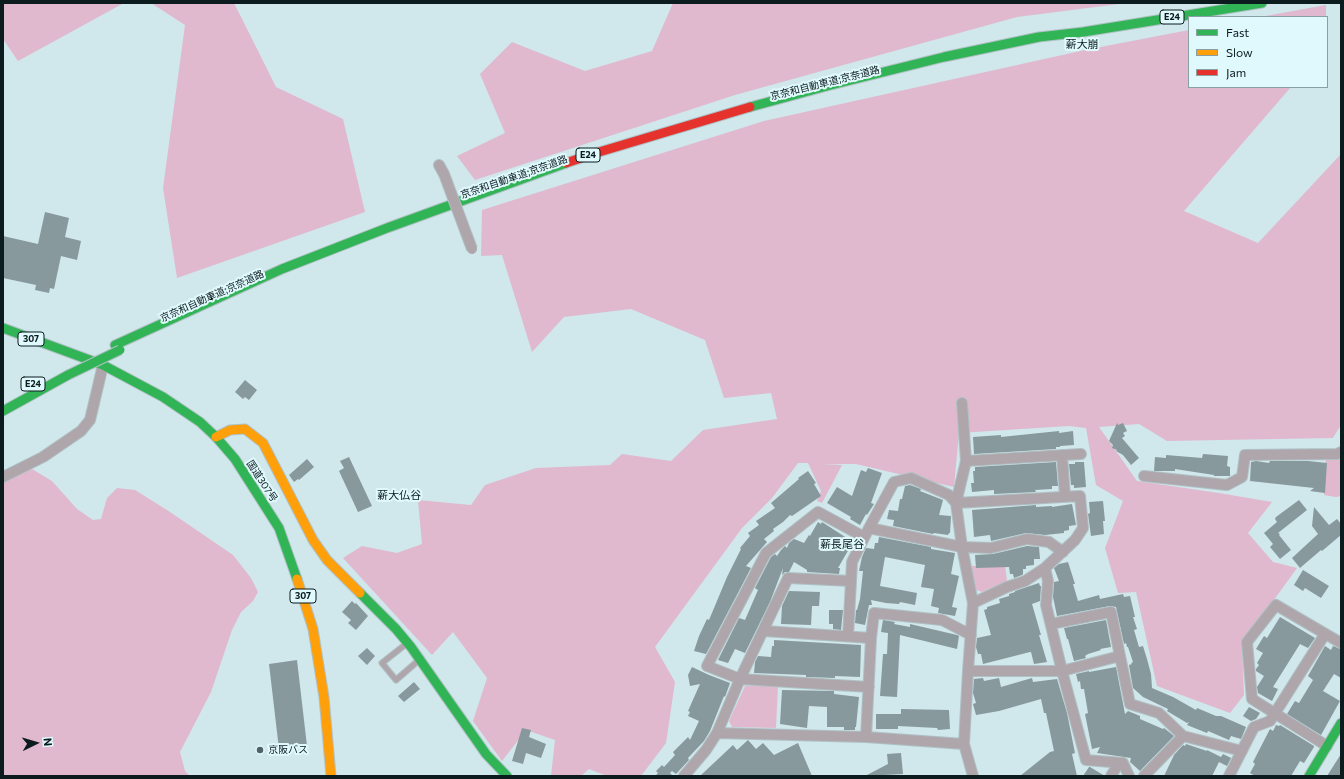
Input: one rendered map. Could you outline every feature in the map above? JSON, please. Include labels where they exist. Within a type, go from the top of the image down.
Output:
[{"type":"main road","name":"京奈和自動車道;京奈道路","points":[[28,387],[65,372],[282,269],[494,188],[599,152],[736,111],[827,86],[944,57],[1039,37],[1083,32],[1262,3]]},
{"type":"main road","name":"国道307号","points":[[3,328],[103,365],[163,397],[200,422],[216,437],[235,459],[279,528],[298,580],[313,629],[324,697],[331,776]]},
{"type":"main road","name":"京奈和自動車道;京奈道路","points":[[3,413],[38,392],[65,372]]},
{"type":"main road","points":[[216,437],[230,430],[245,429],[263,443],[278,470],[298,514],[313,540],[343,577],[408,642],[486,754],[507,776]]},
{"type":"main road","points":[[1309,776],[1341,723]]},
{"type":"street","points":[[439,165],[444,174],[472,249]]},
{"type":"street","points":[[3,477],[43,457],[81,431],[90,420],[103,365]]},
{"type":"street","points":[[962,403],[966,461],[956,504],[962,547],[973,603],[964,744],[973,776]]},
{"type":"street","points":[[1144,476],[1227,485],[1242,477],[1245,455],[1337,454],[1341,452]]},
{"type":"street","points":[[966,461],[1081,454]]},
{"type":"street","points":[[1062,455],[1065,497]]},
{"type":"street","points":[[848,636],[852,562],[894,482],[911,478],[949,495],[956,504]]},
{"type":"street","points":[[956,504],[1080,496],[1083,528],[1075,540],[1045,568],[1025,581],[1007,587],[973,603]]},
{"type":"street","points":[[869,687],[740,679],[707,666],[766,553],[818,512],[867,533],[962,547],[991,548],[1028,540],[1049,542],[1063,552]]},
{"type":"street","points":[[1045,568],[1048,581],[1046,605],[1086,760],[1123,763],[1129,776]]},
{"type":"street","points":[[684,776],[706,750],[717,733],[740,679],[788,578],[851,581]]},
{"type":"street","points":[[1327,746],[1252,699],[1246,642],[1276,605],[1341,643]]},
{"type":"street","points":[[1051,624],[1111,612],[1130,704],[1159,713],[1183,736],[1242,751]]},
{"type":"street","points":[[866,737],[871,638],[874,613],[942,620],[971,635]]},
{"type":"street","points":[[764,631],[871,638]]},
{"type":"street","points":[[1229,776],[1254,727],[1270,721],[1325,634]]},
{"type":"street","points":[[968,671],[1062,671],[1120,656]]},
{"type":"street","points":[[717,733],[866,737],[964,744]]},
{"type":"street","points":[[1144,776],[1183,736]]},
{"type":"street","points":[[1111,776],[1119,763]]},
{"type":"lane","points":[[408,642],[382,663],[396,680],[420,660]]},
{"type":"shaded area","points":[[3,3],[124,3],[18,61],[3,39]]},
{"type":"shaded area","points":[[151,3],[234,3],[276,87],[343,119],[365,212],[177,278],[163,188],[185,25]]},
{"type":"shaded area","points":[[673,3],[1127,3],[1017,17],[735,95],[475,180],[457,156],[505,133],[480,74],[512,42],[585,71],[652,51]]},
{"type":"shaded area","points":[[1326,5],[1326,16],[1266,16]]},
{"type":"shaded area","points":[[1188,30],[1188,88],[1290,88],[1184,211],[1258,243],[1341,154],[1341,425],[1333,438],[1167,441],[1139,424],[1099,427],[1137,481],[1272,502],[1248,533],[1273,562],[1297,568],[1242,644],[1244,695],[1230,713],[1157,686],[1136,592],[1118,593],[1105,548],[1123,501],[1096,485],[1086,428],[1069,426],[959,433],[954,487],[856,464],[823,464],[842,465],[822,503],[817,501],[821,491],[808,463],[798,463],[772,498],[742,528],[655,647],[675,682],[666,743],[641,776],[607,776],[589,769],[581,776],[551,776],[555,740],[526,730],[502,761],[473,721],[487,678],[453,632],[432,655],[343,558],[362,546],[397,553],[422,544],[418,500],[471,505],[485,485],[536,468],[610,465],[622,454],[671,461],[703,430],[777,419],[771,393],[724,398],[705,340],[631,309],[564,317],[532,352],[502,255],[481,256],[482,210],[764,121],[1085,50]]},
{"type":"shaded area","points":[[1326,454],[1341,455],[1341,496],[1336,497],[1324,495]]},
{"type":"shaded area","points":[[32,469],[52,481],[77,509],[93,520],[101,519],[107,498],[117,488],[135,490],[233,555],[251,578],[258,592],[253,601],[241,612],[232,630],[211,692],[180,752],[185,771],[190,776],[3,776],[3,482],[10,476]]},
{"type":"shaded area","points":[[1005,565],[1007,581],[982,592],[974,589],[971,566]]},
{"type":"shaded area","points":[[745,686],[778,686],[776,728],[732,727],[729,721]]},
{"type":"building","points":[[45,212],[69,218],[65,237],[81,241],[77,260],[61,256],[54,289],[50,288],[49,293],[35,290],[36,285],[3,278],[3,236],[38,244]]},
{"type":"building","points":[[245,380],[257,390],[249,400],[245,397],[243,399],[235,392]]},
{"type":"building","points":[[1117,423],[1118,425],[1123,423],[1127,431],[1123,433],[1125,436],[1122,438],[1139,458],[1131,465],[1123,455],[1112,448],[1113,445],[1109,441]]},
{"type":"building","points":[[1059,431],[1059,433],[1073,431],[1074,445],[1060,446],[1056,447],[1056,449],[974,454],[973,437],[1001,435],[1001,437]]},
{"type":"building","points":[[1203,454],[1228,456],[1227,466],[1230,467],[1230,476],[1214,476],[1175,469],[1175,471],[1154,471],[1155,457],[1166,458],[1166,455],[1202,458]]},
{"type":"building","points":[[349,457],[372,506],[358,512],[339,471],[344,468],[340,461]]},
{"type":"building","points":[[307,459],[314,467],[299,480],[298,479],[294,482],[289,475]]},
{"type":"building","points":[[1256,461],[1269,463],[1270,461],[1308,461],[1327,463],[1325,493],[1310,491],[1314,488],[1250,481],[1251,462]]},
{"type":"building","points":[[1056,462],[1058,486],[1052,486],[1052,489],[1035,490],[1036,492],[994,494],[994,490],[972,492],[971,483],[974,483],[973,471],[975,471],[975,467]]},
{"type":"building","points":[[1075,462],[1084,462],[1086,487],[1074,488],[1074,485],[1071,485],[1069,464],[1075,464]]},
{"type":"building","points":[[868,468],[882,473],[871,503],[874,504],[860,525],[850,519],[851,517],[827,503],[837,487],[852,496],[861,470],[866,472]]},
{"type":"building","points":[[808,471],[816,483],[814,484],[821,496],[792,516],[790,515],[773,529],[774,531],[764,539],[767,542],[746,566],[751,568],[706,654],[694,651],[699,636],[707,619],[709,620],[727,577],[741,549],[740,548],[750,536],[748,533],[759,525],[756,521],[775,508],[771,503],[799,479],[798,478]]},
{"type":"building","points":[[910,485],[921,489],[920,491],[943,500],[939,515],[951,516],[950,533],[948,535],[933,534],[893,526],[894,520],[887,519],[889,510],[898,511],[900,499],[902,499],[905,486]]},
{"type":"building","points":[[1299,500],[1307,510],[1278,533],[1291,550],[1280,559],[1270,547],[1273,544],[1264,533],[1277,522],[1275,519],[1276,517]]},
{"type":"building","points":[[1103,501],[1105,521],[1103,521],[1104,534],[1091,536],[1088,514],[1090,513],[1089,502]]},
{"type":"building","points":[[1072,504],[1076,525],[1069,526],[1069,530],[1064,531],[1064,533],[1045,535],[1026,533],[991,541],[990,535],[974,537],[972,510],[1036,505],[1036,507],[1052,507]]},
{"type":"building","points":[[1314,507],[1329,525],[1337,519],[1341,524],[1341,535],[1300,568],[1292,558],[1318,534],[1312,526]]},
{"type":"building","points":[[818,522],[821,524],[822,522],[853,542],[838,568],[840,568],[839,574],[807,572],[807,570],[794,562],[789,572],[785,572],[782,575],[783,568],[770,602],[745,653],[735,649],[728,663],[718,660],[739,618],[745,620],[758,590],[755,588],[771,557],[775,554],[777,556],[785,546],[787,548],[789,543],[794,539],[804,543]]},
{"type":"building","points":[[879,537],[955,553],[951,574],[959,576],[952,607],[957,608],[955,616],[938,613],[939,608],[931,606],[934,589],[921,587],[925,565],[885,557],[880,586],[917,593],[915,605],[900,602],[899,604],[886,603],[871,600],[872,605],[869,605],[865,625],[855,623],[856,610],[860,599],[863,571],[859,571],[862,557],[866,548],[874,549],[875,543],[878,543]]},
{"type":"building","points":[[1027,546],[1039,547],[1040,559],[1034,559],[1034,565],[1026,566],[1026,569],[1023,569],[1022,575],[1014,578],[1013,574],[1010,574],[1009,567],[976,568],[975,555],[993,554]]},
{"type":"building","points":[[1068,562],[1075,584],[1073,584],[1078,601],[1099,595],[1100,599],[1123,594],[1124,597],[1130,596],[1135,617],[1133,617],[1137,629],[1134,630],[1139,647],[1143,646],[1151,674],[1152,688],[1173,697],[1196,710],[1197,708],[1216,716],[1221,716],[1246,727],[1241,739],[1231,736],[1229,740],[1208,731],[1207,733],[1187,725],[1189,722],[1187,723],[1167,711],[1168,709],[1143,697],[1133,688],[1129,665],[1133,662],[1126,643],[1124,644],[1116,607],[1110,606],[1057,616],[1053,597],[1054,582],[1059,581],[1054,568],[1059,564]]},
{"type":"building","points":[[1303,570],[1329,586],[1321,598],[1305,588],[1303,591],[1294,585]]},
{"type":"building","points":[[1039,583],[1041,586],[1040,601],[1032,604],[1047,662],[1034,664],[1030,652],[983,664],[981,654],[978,654],[976,647],[977,638],[991,635],[984,610],[987,609],[987,607],[1000,603],[999,599],[1009,596],[1009,594],[1015,591]]},
{"type":"building","points":[[789,591],[820,592],[819,606],[812,606],[811,625],[781,624],[782,606]]},
{"type":"building","points":[[352,601],[355,604],[356,603],[368,616],[356,630],[348,623],[351,620],[342,612]]},
{"type":"building","points":[[829,610],[843,610],[841,630],[833,629],[833,624],[829,624]]},
{"type":"building","points":[[1280,617],[1315,638],[1308,648],[1300,644],[1273,687],[1278,689],[1272,701],[1258,693],[1257,687],[1264,676],[1256,671],[1256,669],[1259,665],[1257,663],[1263,653],[1256,649],[1264,636],[1267,638]]},
{"type":"building","points":[[883,620],[895,622],[894,624],[910,627],[910,624],[957,635],[959,636],[957,649],[900,635],[897,697],[880,696],[883,654],[887,654],[888,633],[881,632]]},
{"type":"building","points":[[1106,620],[1111,647],[1100,649],[1101,650],[1088,654],[1085,656],[1086,658],[1074,661],[1064,628]]},
{"type":"building","points":[[774,640],[861,645],[860,677],[806,677],[806,675],[754,673],[755,662],[758,656],[771,657]]},
{"type":"building","points":[[1325,646],[1331,650],[1333,646],[1341,649],[1341,678],[1334,674],[1323,691],[1340,701],[1321,735],[1287,714],[1295,701],[1299,703],[1313,680],[1308,676]]},
{"type":"building","points":[[367,648],[375,656],[367,665],[358,656]]},
{"type":"building","points":[[297,660],[307,746],[279,749],[269,664]]},
{"type":"building","points":[[692,667],[730,683],[710,731],[704,741],[688,758],[689,760],[676,774],[672,771],[670,773],[673,776],[655,776],[658,773],[656,771],[662,765],[664,767],[675,755],[673,752],[688,737],[690,740],[699,721],[688,716],[690,712],[688,711],[700,684],[690,686],[688,675]]},
{"type":"building","points":[[1116,667],[1125,714],[1128,711],[1140,716],[1140,719],[1163,729],[1164,728],[1174,736],[1140,771],[1130,762],[1131,758],[1097,753],[1100,747],[1092,749],[1085,714],[1088,713],[1084,689],[1081,689],[1080,681],[1078,682],[1076,674]]},
{"type":"building","points":[[983,678],[984,681],[999,678],[1001,687],[1032,678],[1033,682],[1057,679],[1067,713],[1075,753],[1072,754],[1077,776],[1020,776],[1050,752],[1054,751],[1046,713],[1044,713],[1041,699],[999,711],[976,715],[973,704],[976,703],[973,693],[974,679]]},
{"type":"building","points":[[414,682],[420,689],[404,702],[398,696]]},
{"type":"building","points":[[782,690],[834,691],[834,694],[859,697],[855,730],[844,730],[844,727],[827,727],[827,707],[809,706],[807,728],[780,724]]},
{"type":"building","points":[[1249,707],[1260,713],[1256,719],[1251,721],[1243,716]]},
{"type":"building","points":[[901,709],[949,710],[950,729],[938,730],[937,728],[898,726],[898,729],[876,729],[876,714],[901,714]]},
{"type":"building","points":[[1276,725],[1280,725],[1314,747],[1304,763],[1300,761],[1291,776],[1255,776],[1250,773],[1255,764],[1253,762],[1270,729],[1273,731]]},
{"type":"building","points":[[522,728],[531,730],[529,737],[546,744],[541,758],[526,753],[523,764],[512,761]]},
{"type":"building","points":[[748,740],[756,749],[763,743],[774,755],[798,743],[812,776],[700,776],[733,745],[737,750]]},
{"type":"building","points":[[1186,744],[1207,750],[1221,757],[1223,754],[1231,758],[1227,766],[1219,762],[1212,776],[1164,776],[1174,755],[1183,745],[1185,746]]},
{"type":"building","points":[[901,753],[903,774],[865,776],[888,764],[887,754]]},
{"type":"building","points":[[1341,754],[1341,776],[1327,776]]},
{"type":"building","points":[[1090,767],[1105,776],[1083,776]]},
{"type":"traffic: fast","points":[[750,107],[944,57],[1039,37],[1083,32],[1262,3]]},
{"type":"traffic: fast","points":[[115,345],[282,269],[387,228],[566,163]]},
{"type":"traffic: fast","points":[[3,328],[103,365],[163,397],[200,422],[216,437],[235,459],[279,528],[297,579]]},
{"type":"traffic: fast","points":[[68,375],[120,350]]},
{"type":"traffic: fast","points":[[3,411],[68,375]]},
{"type":"traffic: fast","points":[[360,593],[396,629],[411,647],[486,754],[507,776]]},
{"type":"traffic: fast","points":[[1309,776],[1341,723]]},
{"type":"traffic: slow","points":[[216,437],[230,430],[245,429],[263,443],[313,540],[327,560],[360,593]]},
{"type":"traffic: slow","points":[[297,579],[313,629],[324,697],[331,776]]},
{"type":"traffic: jam","points":[[566,163],[750,107]]},
{"type":"place","name":"京阪バス","points":[[260,750]]},
{"type":"district","name":"薪大崩","points":[[1082,44]]},
{"type":"district","name":"薪大仏谷","points":[[399,495]]},
{"type":"district","name":"薪長尾谷","points":[[842,544]]}]
